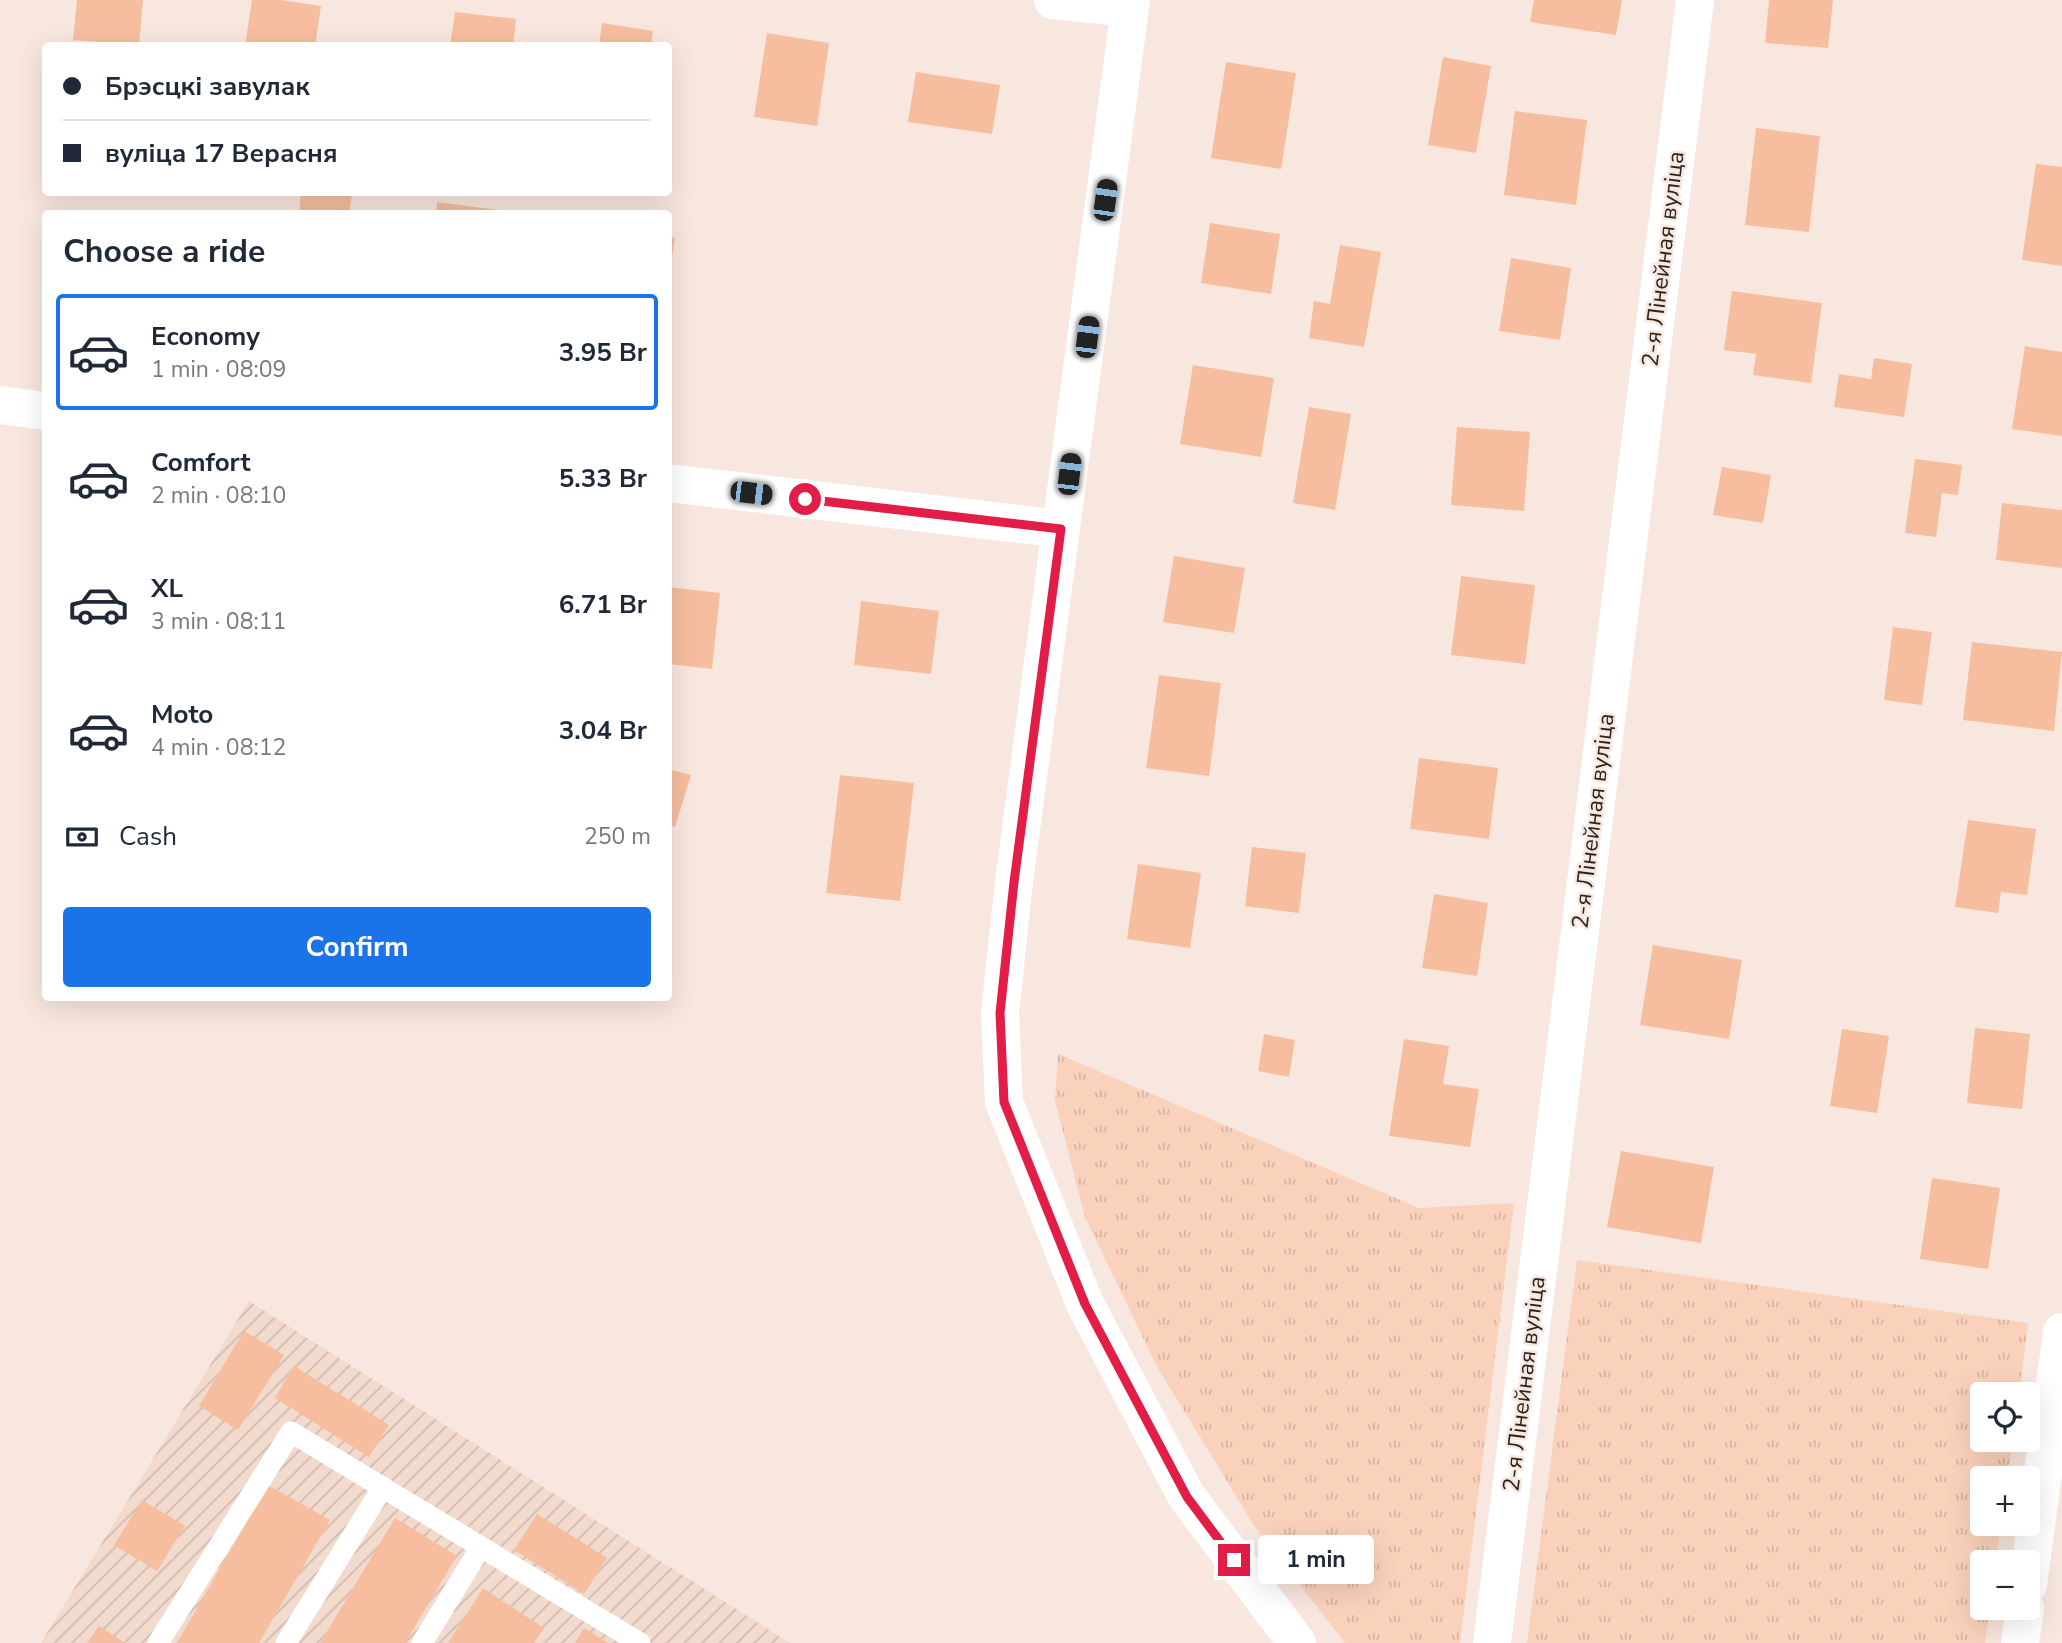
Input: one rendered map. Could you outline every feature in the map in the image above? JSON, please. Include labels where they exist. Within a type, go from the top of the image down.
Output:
[{"type":"street","points":[[1053,0],[1131,4],[1014,882],[1000,1013],[1004,1102],[1085,1304],[1187,1497],[1297,1643]]},
{"type":"street","name":"2-я Лінейная вуліца","points":[[1492,1643],[1695,0]]},
{"type":"street","points":[[0,405],[42,410]]},
{"type":"street","points":[[672,483],[1061,529]]},
{"type":"street","points":[[2033,1550],[2062,1332]]},
{"type":"street","points":[[2021,1643],[2024,1620]]},
{"type":"lane","points":[[159,1643],[291,1432],[640,1643]]},
{"type":"lane","points":[[286,1643],[383,1488]]},
{"type":"lane","points":[[422,1643],[481,1547]]},
{"type":"shaded area","points":[[249,1301],[790,1643],[41,1643]]},
{"type":"green space","points":[[1058,1054],[1419,1208],[1514,1203],[1460,1643],[1345,1643],[1255,1527],[1156,1365],[1085,1217],[1055,1101]]},
{"type":"green space","points":[[1577,1260],[2028,1323],[2021,1382],[1970,1382],[1970,1452],[2011,1452],[2009,1466],[1970,1466],[1970,1536],[1999,1536],[1998,1550],[1970,1550],[1970,1620],[1988,1620],[1985,1643],[1527,1643]]},
{"type":"building","points":[[77,0],[143,0],[139,42],[73,40]]},
{"type":"building","points":[[252,0],[281,0],[321,6],[316,42],[246,42]]},
{"type":"building","points":[[1534,0],[1622,0],[1616,35],[1530,22]]},
{"type":"building","points":[[1769,0],[1833,0],[1828,48],[1765,43]]},
{"type":"building","points":[[455,12],[516,19],[513,42],[451,42]]},
{"type":"building","points":[[602,23],[653,31],[652,42],[600,42]]},
{"type":"building","points":[[767,33],[829,43],[817,126],[754,117]]},
{"type":"building","points":[[1443,57],[1491,66],[1476,153],[1428,145]]},
{"type":"building","points":[[1226,62],[1296,73],[1281,169],[1211,158]]},
{"type":"building","points":[[916,72],[1000,85],[992,134],[908,122]]},
{"type":"building","points":[[1515,111],[1587,120],[1576,205],[1504,195]]},
{"type":"building","points":[[1756,128],[1820,136],[1809,232],[1745,225]]},
{"type":"building","points":[[2036,164],[2062,167],[2062,266],[2022,260]]},
{"type":"building","points":[[301,196],[352,196],[350,210],[299,210]]},
{"type":"building","points":[[437,202],[498,210],[436,210]]},
{"type":"building","points":[[1210,223],[1280,234],[1271,294],[1201,283]]},
{"type":"building","points":[[1340,245],[1381,252],[1364,347],[1309,338],[1314,301],[1330,304]]},
{"type":"building","points":[[1511,258],[1571,268],[1560,340],[1499,331]]},
{"type":"building","points":[[1732,291],[1822,303],[1811,383],[1753,375],[1756,354],[1724,350]]},
{"type":"building","points":[[2025,346],[2062,352],[2062,436],[2012,429]]},
{"type":"building","points":[[1874,358],[1912,364],[1904,417],[1834,407],[1839,374],[1871,379]]},
{"type":"building","points":[[1193,365],[1274,378],[1261,457],[1180,444]]},
{"type":"building","points":[[1309,407],[1351,414],[1335,510],[1293,503]]},
{"type":"building","points":[[1457,427],[1530,432],[1524,511],[1451,505]]},
{"type":"building","points":[[1915,459],[1962,465],[1958,495],[1942,493],[1936,537],[1905,533]]},
{"type":"building","points":[[1722,467],[1771,475],[1763,523],[1713,515]]},
{"type":"building","points":[[2002,503],[2062,510],[2062,568],[1996,560]]},
{"type":"building","points":[[1174,556],[1245,568],[1234,633],[1163,622]]},
{"type":"building","points":[[1461,576],[1535,585],[1525,664],[1451,655]]},
{"type":"building","points":[[672,587],[720,593],[712,669],[672,664]]},
{"type":"building","points":[[861,601],[939,611],[931,674],[854,665]]},
{"type":"building","points":[[1893,627],[1932,632],[1922,705],[1884,700]]},
{"type":"building","points":[[1972,642],[2062,652],[2054,731],[1963,720]]},
{"type":"building","points":[[1159,675],[1221,683],[1209,776],[1146,768]]},
{"type":"building","points":[[1419,758],[1498,768],[1489,839],[1410,829]]},
{"type":"building","points":[[672,770],[691,775],[675,827],[672,826]]},
{"type":"building","points":[[840,775],[914,783],[900,901],[826,893]]},
{"type":"building","points":[[1968,820],[2036,829],[2027,895],[2001,892],[1998,913],[1955,907]]},
{"type":"building","points":[[1252,847],[1306,853],[1299,913],[1245,906]]},
{"type":"building","points":[[1138,864],[1201,873],[1190,948],[1127,939]]},
{"type":"building","points":[[1434,894],[1488,903],[1477,976],[1422,968]]},
{"type":"building","points":[[1653,945],[1742,960],[1729,1039],[1640,1025]]},
{"type":"building","points":[[1975,1028],[2030,1034],[2022,1109],[1967,1103]]},
{"type":"building","points":[[1842,1029],[1889,1036],[1877,1113],[1830,1106]]},
{"type":"building","points":[[1264,1034],[1295,1040],[1289,1077],[1258,1071]]},
{"type":"building","points":[[1404,1039],[1449,1046],[1443,1084],[1479,1089],[1470,1147],[1389,1136]]},
{"type":"building","points":[[1621,1151],[1714,1167],[1701,1243],[1607,1227]]},
{"type":"building","points":[[1932,1178],[2000,1188],[1988,1269],[1920,1259]]},
{"type":"building","points":[[244,1331],[284,1355],[238,1430],[199,1406]]},
{"type":"building","points":[[294,1366],[389,1425],[369,1457],[275,1398]]},
{"type":"building","points":[[268,1485],[330,1520],[259,1643],[177,1643]]},
{"type":"building","points":[[142,1500],[185,1526],[157,1571],[114,1545]]},
{"type":"building","points":[[537,1514],[607,1558],[584,1594],[514,1550]]},
{"type":"building","points":[[395,1518],[457,1556],[405,1643],[320,1643]]},
{"type":"building","points":[[483,1588],[544,1628],[534,1643],[448,1643]]},
{"type":"building","points":[[99,1626],[125,1643],[87,1643]]},
{"type":"building","points":[[584,1628],[608,1643],[575,1643]]},
{"type":"route","points":[[805,499],[1061,529],[1014,882],[1000,1013],[1004,1102],[1085,1304],[1187,1497],[1234,1560]]}]
